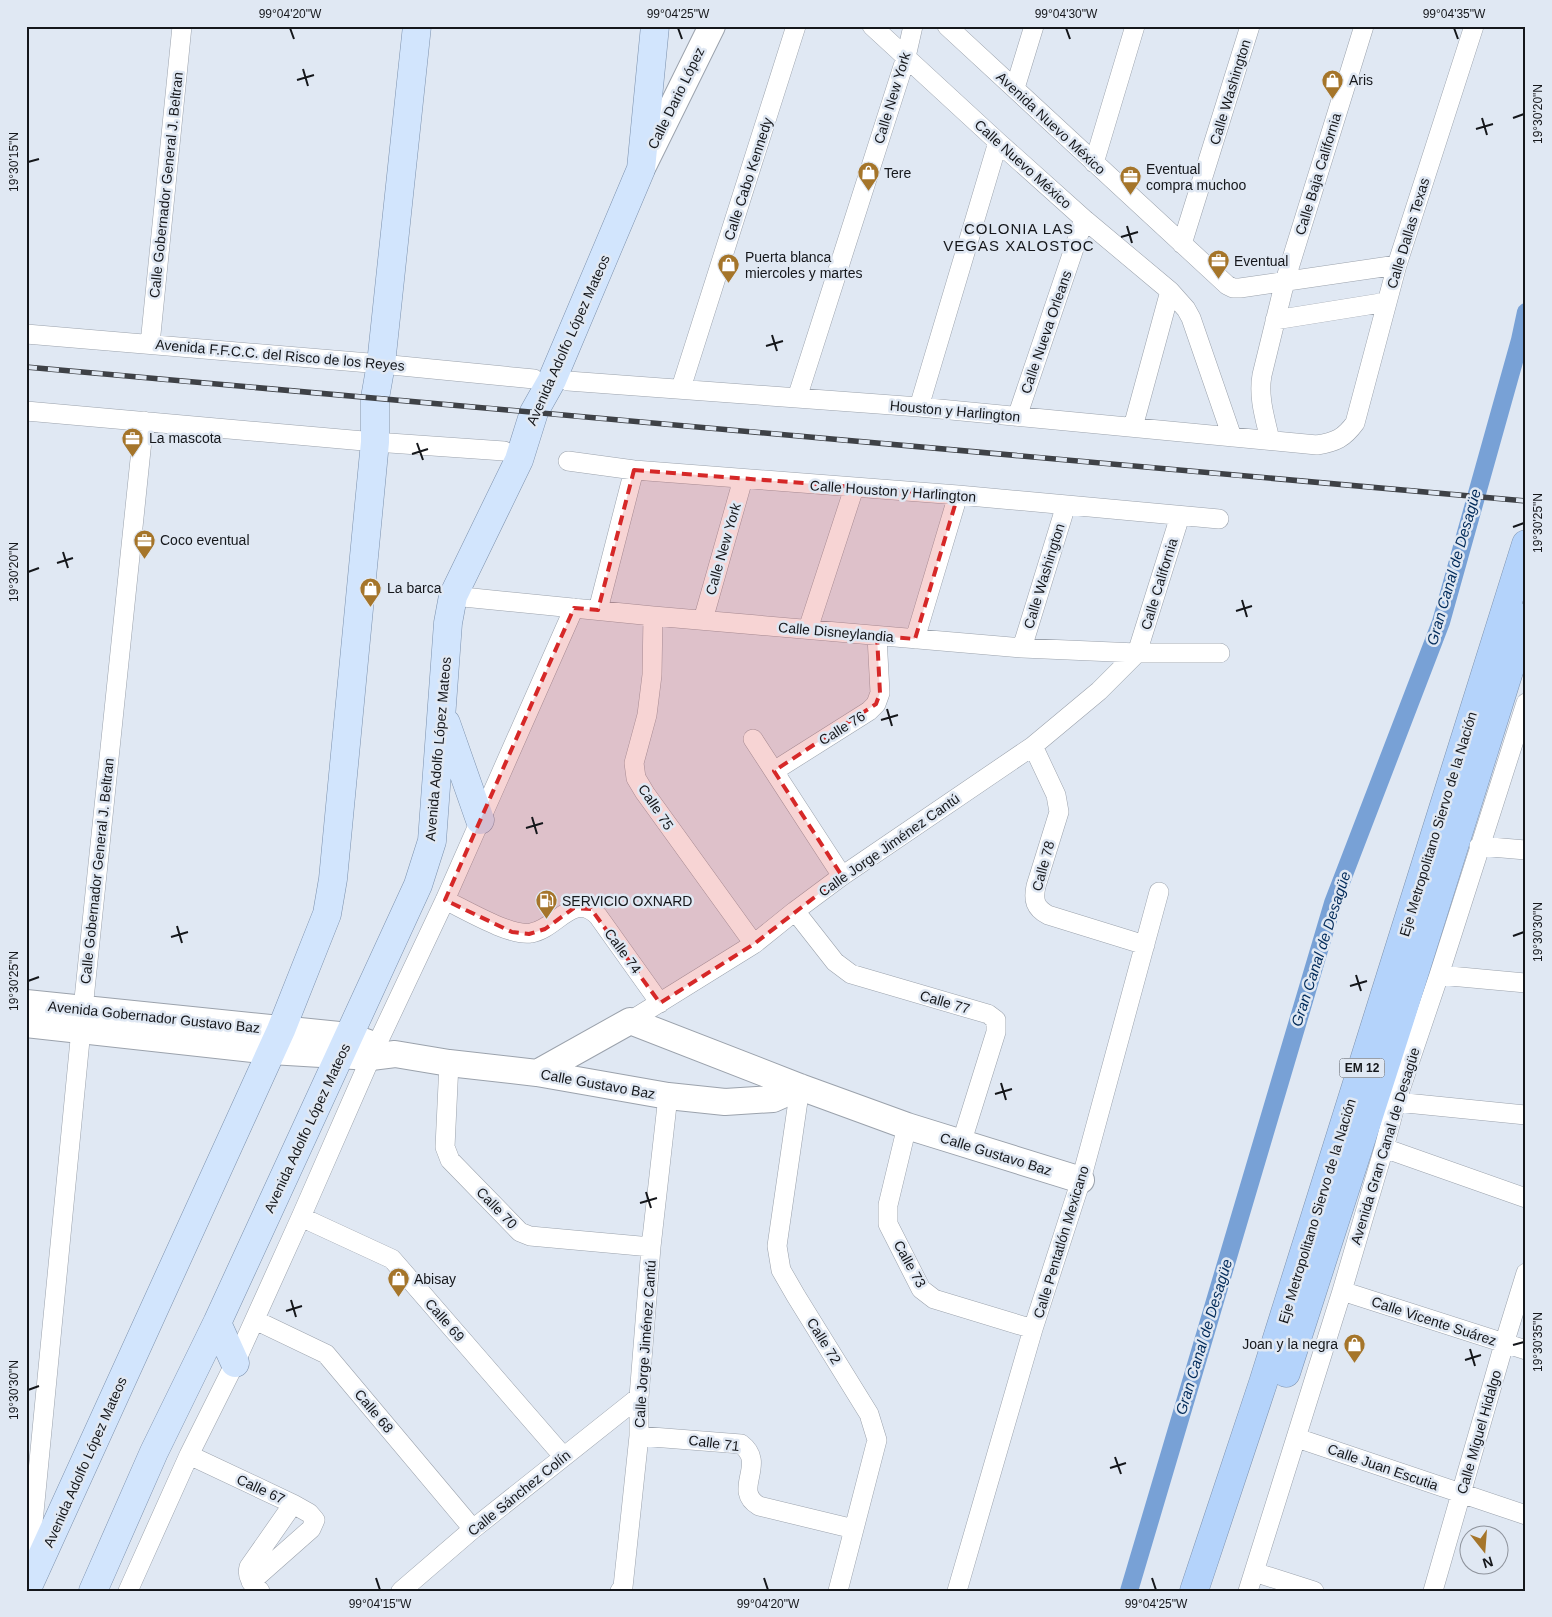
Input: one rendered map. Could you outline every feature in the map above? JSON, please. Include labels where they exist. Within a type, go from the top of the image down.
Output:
[{"type":"highway","name":"Eje Metropolitano Siervo de la Nación","points":[[1194,1591],[1284,1317],[1526,544]]},
{"type":"highway","name":"Eje Metropolitano Siervo de la Nación","points":[[1214,1591],[1394,1038],[1526,617]]},
{"type":"main road","name":"Avenida Adolfo López Mateos","points":[[26,1590],[276,1040],[327,914],[333,878],[375,442],[375,398],[381,364],[416,26]]},
{"type":"main road","name":"Avenida Adolfo López Mateos","points":[[93,1591],[154,1452],[217,1323],[418,884],[432,841],[448,623],[453,596],[519,460],[534,412],[552,380],[641,169],[656,26]]},
{"type":"main road","points":[[442,713],[480,820]]},
{"type":"main road","points":[[217,1323],[235,1363]]},
{"type":"street","name":"Calle Gobernador General J. Beltran","points":[[150,344],[182,26]]},
{"type":"street","name":"Calle Dario López","points":[[641,169],[712,26]]},
{"type":"street","name":"Calle Cabo Kennedy","points":[[681,388],[796,26]]},
{"type":"street","name":"Calle Nuevo México","points":[[872,26],[998,142],[1084,219],[1170,291],[1186,308],[1232,437]]},
{"type":"street","name":"Calle New York","points":[[798,398],[906,57],[913,26]]},
{"type":"street","name":"Avenida Nuevo México","points":[[947,26],[1222,281],[1233,288],[1397,265]]},
{"type":"street","points":[[1015,88],[1034,26]]},
{"type":"street","points":[[1094,163],[1135,26]]},
{"type":"street","name":"Calle Washington","points":[[1182,244],[1250,26]]},
{"type":"street","name":"Calle Baja California","points":[[1270,440],[1260,388],[1275,320],[1285,281],[1364,26]]},
{"type":"street","name":"Calle Dallas Texas","points":[[1341,438],[1355,423],[1397,265],[1474,26]]},
{"type":"street","points":[[919,407],[998,142]]},
{"type":"street","name":"Calle Nueva Orleans","points":[[1017,417],[1084,219]]},
{"type":"street","points":[[1133,426],[1170,291]]},
{"type":"street","points":[[1275,320],[1387,302]]},
{"type":"street","name":"Avenida F.F.C.C. del Risco de los Reyes","points":[[26,334],[534,379]]},
{"type":"street","name":"Houston y Harlington","points":[[568,381],[919,407],[1317,445],[1330,443],[1341,438]]},
{"type":"street","points":[[26,411],[375,442],[504,451]]},
{"type":"street","name":"Calle Gobernador General J. Beltran","points":[[26,1590],[82,1019],[144,421]]},
{"type":"street","name":"Calle Houston y Harlington","points":[[568,461],[634,470],[958,495],[1219,519]]},
{"type":"street","points":[[598,610],[634,470]]},
{"type":"street","name":"Calle New York","points":[[703,620],[744,479]]},
{"type":"street","points":[[808,629],[854,488]]},
{"type":"street","points":[[915,639],[958,495]]},
{"type":"street","name":"Calle Washington","points":[[1022,648],[1066,505]]},
{"type":"street","name":"Calle California","points":[[1137,653],[1180,516]]},
{"type":"street","name":"Calle Disneylandia","points":[[453,596],[653,616],[1022,648],[1137,653],[1220,653]]},
{"type":"street","points":[[128,1591],[189,1455],[235,1363],[301,1217],[381,1052],[414,966],[574,608]]},
{"type":"street","name":"Calle 75","points":[[653,616],[652,675],[648,715],[634,763],[636,778],[754,944]]},
{"type":"street","name":"Calle 76","points":[[774,771],[869,711],[876,704],[880,693],[877,636]]},
{"type":"street","name":"Calle Jorge Jiménez Cantú","points":[[630,1021],[754,944],[842,876],[1033,746],[1099,691],[1137,653]]},
{"type":"street","name":"Avenida Gran Canal de Desagüe","points":[[1248,1591],[1342,1291],[1396,1102],[1524,713]]},
{"type":"street","points":[[753,739],[842,876]]},
{"type":"street","name":"Calle 78","points":[[1033,746],[1056,795],[1058,812],[1036,886],[1035,904],[1048,915],[1145,945]]},
{"type":"street","points":[[1479,846],[1526,850]]},
{"type":"street","name":"Calle Pentatlón Mexicano","points":[[958,1591],[1033,1329],[1081,1180],[1159,892]]},
{"type":"street","name":"Calle 74","points":[[445,900],[512,932],[529,934],[545,929],[574,908],[583,906],[591,909],[598,916],[660,1003]]},
{"type":"street","name":"Calle 77","points":[[795,911],[835,962],[851,974],[988,1014],[996,1020],[996,1032],[961,1144]]},
{"type":"street","points":[[386,953],[414,966]]},
{"type":"street","points":[[1439,974],[1526,983]]},
{"type":"street","name":"Avenida Gobernador Gustavo Baz","points":[[26,1004],[82,1019],[276,1040]]},
{"type":"street","name":"Avenida Gobernador Gustavo Baz","points":[[26,1024],[82,1019]]},
{"type":"street","points":[[537,1073],[630,1021]]},
{"type":"street","name":"Calle Gustavo Baz","points":[[630,1021],[907,1126],[1081,1180]]},
{"type":"street","name":"Calle Gustavo Baz","points":[[276,1040],[344,1046],[537,1073],[668,1096],[725,1102],[773,1099],[800,1087]]},
{"type":"street","name":"Calle 70","points":[[449,1062],[445,1147],[450,1160],[520,1232],[530,1236],[652,1248]]},
{"type":"street","name":"Calle 72","points":[[800,1087],[777,1246],[781,1270],[869,1414],[877,1440],[838,1591]]},
{"type":"street","name":"Calle Jorge Jiménez Cantú","points":[[626,1589],[639,1436],[639,1397],[668,1096]]},
{"type":"street","points":[[1396,1102],[1526,1115]]},
{"type":"street","name":"Calle 73","points":[[907,1126],[888,1205],[888,1224],[922,1289],[934,1299],[1033,1329]]},
{"type":"street","points":[[1384,1148],[1526,1198]]},
{"type":"street","name":"Calle 69","points":[[301,1217],[392,1259],[563,1456]]},
{"type":"street","name":"Calle Miguel Hidalgo","points":[[1433,1591],[1526,1273]]},
{"type":"street","name":"Calle Vicente Suárez","points":[[1342,1291],[1526,1350]]},
{"type":"street","name":"Calle 68","points":[[255,1320],[328,1356],[473,1529]]},
{"type":"street","name":"Calle Sánchez Colín","points":[[401,1591],[473,1529],[639,1397]]},
{"type":"street","name":"Calle 71","points":[[639,1436],[741,1444],[749,1450],[752,1460],[748,1486],[748,1494],[752,1502],[759,1506],[854,1529]]},
{"type":"street","name":"Calle Juan Escutia","points":[[1297,1438],[1526,1515]]},
{"type":"street","name":"Calle 67","points":[[189,1455],[293,1504],[250,1568],[248,1575],[256,1586]]},
{"type":"street","points":[[256,1586],[314,1525],[315,1520],[309,1513],[293,1504]]},
{"type":"street","points":[[1254,1572],[1314,1591]]},
{"type":"highlighted area","points":[[634,470],[958,495],[915,639],[877,636],[880,693],[876,704],[774,771],[842,876],[754,944],[660,1003],[591,909],[574,908],[545,929],[529,934],[512,932],[445,900],[574,608],[598,610]]},
{"type":"waterway","name":"Gran Canal de Desagüe","points":[[1129,1591],[1333,903],[1441,622],[1520,340],[1526,312]]},
{"type":"railway","points":[[26,367],[1526,501]]},
{"type":"place","name":"Aris","points":[[1333,99]]},
{"type":"place","name":"Tere","points":[[868,192]]},
{"type":"place","name":"Eventual compra muchoo","points":[[1130,196]]},
{"type":"place","name":"Eventual","points":[[1218,280]]},
{"type":"place","name":"Puerta blanca miercoles y martes","points":[[729,284]]},
{"type":"place","name":"La mascota","points":[[133,457]]},
{"type":"place","name":"Coco eventual","points":[[144,559]]},
{"type":"place","name":"La barca","points":[[371,607]]},
{"type":"place","name":"SERVICIO OXNARD","points":[[546,920]]},
{"type":"place","name":"Abisay","points":[[398,1298]]},
{"type":"place","name":"Joan y la negra","points":[[1354,1363]]},
{"type":"district","name":"COLONIA LAS VEGAS XALOSTOC","points":[[1019,238]]}]
